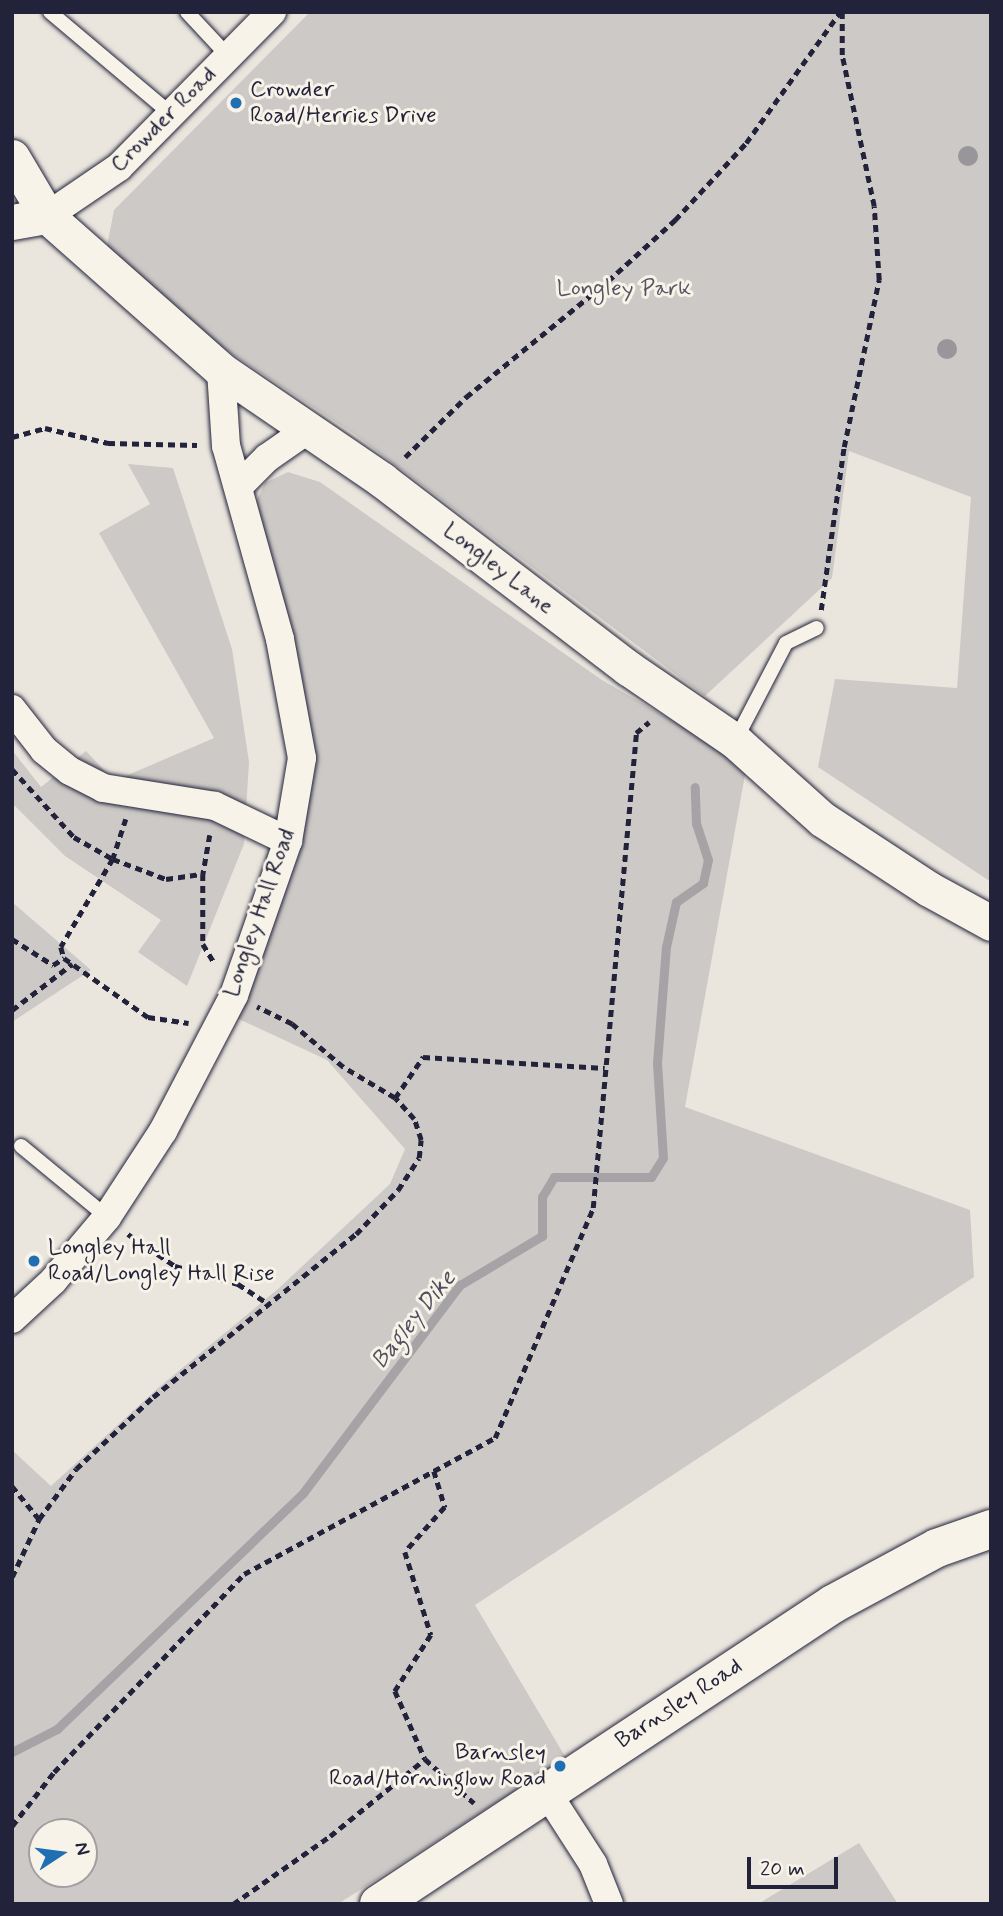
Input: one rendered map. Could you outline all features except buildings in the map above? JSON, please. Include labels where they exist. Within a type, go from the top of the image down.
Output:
[{"type":"main road","name":"Barnsley Road","points":[[379,1904],[546,1791],[833,1604],[937,1548],[991,1529]]},
{"type":"street","name":"Crowder Road","points":[[47,216],[119,167],[272,12]]},
{"type":"street","name":"Longley Lane","points":[[12,157],[47,216],[221,370],[310,428],[674,701],[735,741],[822,819],[929,889],[991,923]]},
{"type":"street","points":[[12,222],[47,216]]},
{"type":"street","name":"Longley Hall Road","points":[[12,1319],[53,1281],[107,1217],[163,1131],[214,1026],[234,995],[288,841],[302,758],[280,639],[226,446],[221,370]]},
{"type":"street","points":[[239,486],[267,458],[310,428]]},
{"type":"street","points":[[12,709],[30,735],[69,771],[103,788],[215,806],[288,841]]},
{"type":"street","points":[[546,1791],[593,1864],[609,1904]]},
{"type":"lane","points":[[50,12],[170,114]]},
{"type":"lane","points":[[187,12],[228,56]]},
{"type":"lane","points":[[735,741],[786,643],[817,628]]},
{"type":"lane","points":[[21,1146],[107,1217]]},
{"type":"path","points":[[382,480],[466,397],[608,281],[674,220],[746,143],[841,12]]},
{"type":"path","points":[[817,628],[844,447],[879,280],[874,206],[842,55],[841,12]]},
{"type":"path","points":[[12,437],[45,428],[108,443],[226,446]]},
{"type":"path","points":[[12,1826],[54,1772],[244,1574],[495,1438],[593,1208],[636,733],[674,701]]},
{"type":"path","points":[[12,769],[74,838],[113,859],[166,879],[203,874]]},
{"type":"path","points":[[134,794],[113,859],[61,947],[64,958],[148,1017],[214,1026]]},
{"type":"path","points":[[13,1575],[40,1519],[86,1460],[153,1397],[356,1234],[398,1190],[419,1158],[421,1140],[414,1119],[395,1098],[343,1067],[292,1024],[234,995],[203,944],[203,874],[215,806]]},
{"type":"path","points":[[12,939],[53,965],[64,958]]},
{"type":"path","points":[[12,1010],[72,964]]},
{"type":"path","points":[[395,1098],[423,1057],[605,1068]]},
{"type":"path","points":[[107,1217],[175,1266],[238,1284],[269,1304]]},
{"type":"path","points":[[434,1471],[445,1507],[405,1552],[430,1635],[395,1691],[425,1759],[498,1824]]},
{"type":"path","points":[[12,1486],[40,1519]]},
{"type":"path","points":[[233,1904],[330,1836],[425,1759]]},
{"type":"green space","name":"Longley Park","points":[[310,12],[991,12],[991,882],[818,767],[835,679],[957,688],[971,497],[849,451],[832,578],[705,696],[354,434],[109,273],[107,246],[114,210]]},
{"type":"green space","points":[[128,464],[173,468],[232,649],[249,762],[244,844],[187,986],[138,952],[161,920],[65,856],[12,803],[12,750],[41,787],[86,751],[114,781],[214,738],[99,533],[150,504]]},
{"type":"green space","points":[[288,472],[320,482],[602,680],[747,764],[685,1107],[970,1210],[974,1277],[475,1605],[566,1758],[338,1904],[12,1904],[12,1450],[51,1486],[158,1388],[278,1289],[390,1184],[405,1149],[327,1060],[226,1013],[300,772],[255,504],[265,483]]},
{"type":"green space","points":[[12,902],[91,970],[12,1022]]},
{"type":"green space","points":[[859,1843],[898,1904],[758,1904]]},
{"type":"waterway","name":"Bagley Dike","points":[[12,1752],[57,1729],[303,1493],[460,1285],[542,1236],[542,1197],[554,1177],[651,1177],[663,1158],[657,1063],[666,947],[676,902],[703,883],[708,860],[696,824],[695,787]]},
{"type":"place","name":"Crowder Road/Herries Drive","points":[[236,103]]},
{"type":"place","name":"Longley Hall Road/Longley Hall Rise","points":[[34,1261]]},
{"type":"place","name":"Barnsley Road/Horninglow Road","points":[[560,1766]]}]
